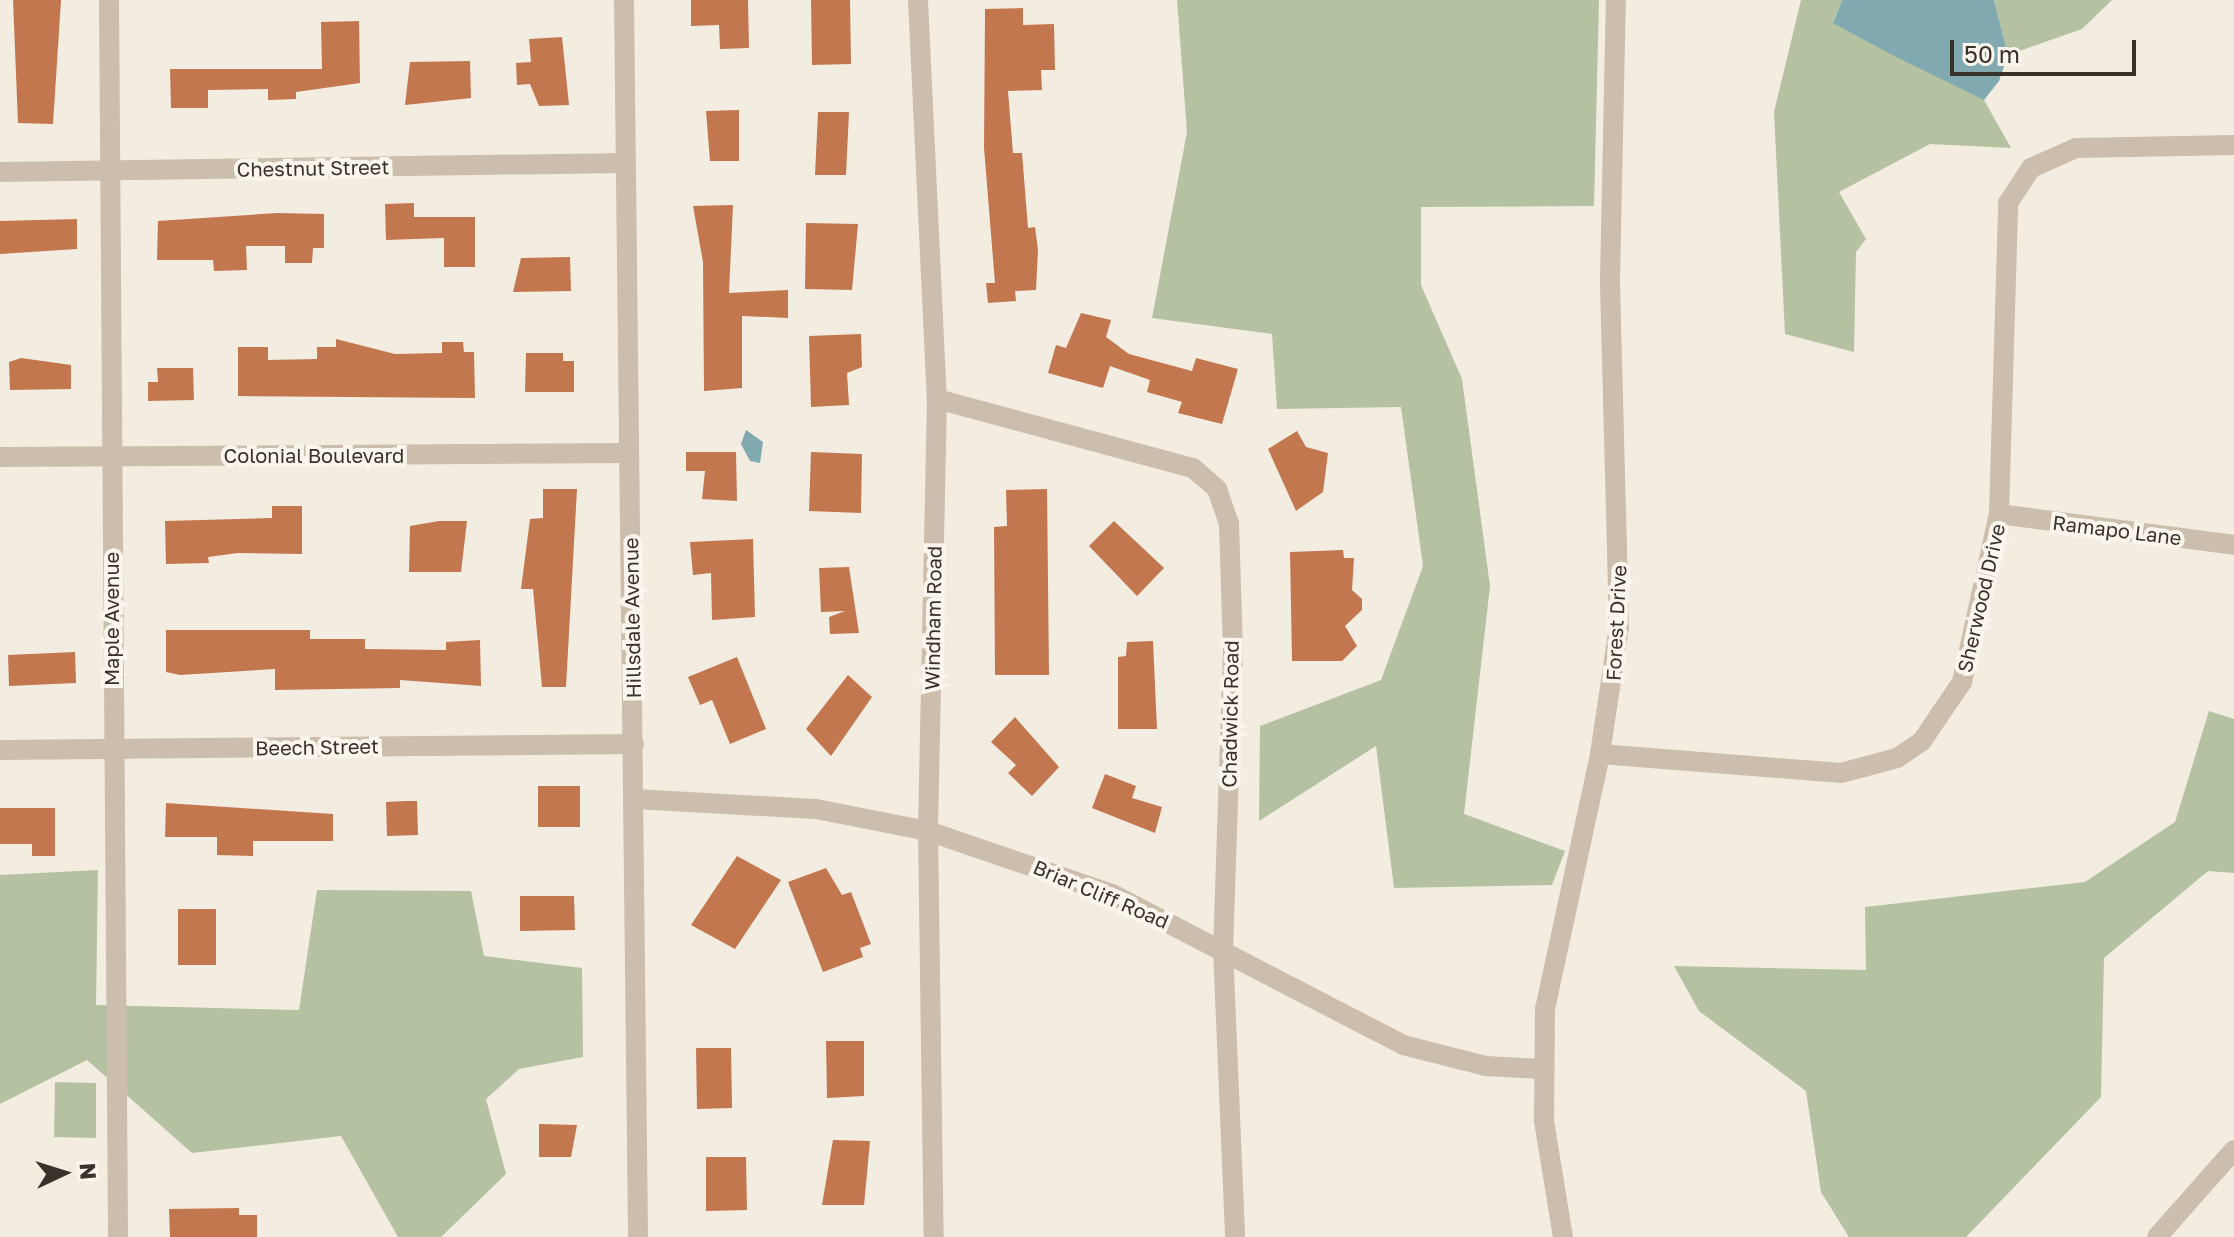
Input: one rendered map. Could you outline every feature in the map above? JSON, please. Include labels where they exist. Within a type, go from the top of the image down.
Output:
[{"type":"street","name":"Maple Avenue","points":[[109,0],[111,749],[118,1237]]},
{"type":"street","name":"Hillsdale Avenue","points":[[624,0],[638,1237]]},
{"type":"street","name":"Windham Road","points":[[918,0],[937,399],[928,831],[934,1237]]},
{"type":"street","name":"Forest Drive","points":[[1563,1237],[1542,1069],[1555,944],[1600,754],[1619,627],[1610,280],[1616,0]]},
{"type":"street","name":"Sherwood Drive","points":[[1600,754],[1841,773],[1897,758],[1943,719],[1958,692],[1999,514],[2002,229],[2008,203],[2031,168],[2076,148],[2234,145]]},
{"type":"street","name":"Chestnut Street","points":[[0,172],[625,163]]},
{"type":"street","name":"Chadwick Road","points":[[937,399],[1193,468],[1217,489],[1229,523],[1233,650],[1223,948],[1235,1237]]},
{"type":"street","name":"Colonial Boulevard","points":[[0,457],[629,453]]},
{"type":"street","name":"Ramapo Lane","points":[[1999,514],[2234,545]]},
{"type":"street","name":"Beech Street","points":[[0,750],[634,744]]},
{"type":"street","name":"Briar Cliff Road","points":[[635,799],[802,807],[928,831],[1112,894],[1223,948],[1403,1045],[1486,1066],[1542,1069]]},
{"type":"street","points":[[2157,1237],[2234,1150]]},
{"type":"green space","points":[[1177,0],[1599,0],[1594,206],[1421,207],[1421,285],[1462,379],[1490,586],[1464,814],[1565,851],[1552,885],[1394,888],[1376,746],[1259,821],[1260,726],[1381,680],[1423,566],[1401,407],[1277,409],[1272,334],[1152,318],[1187,132]]},
{"type":"green space","points":[[1801,0],[1842,0],[1833,22],[1984,100],[2011,148],[1930,144],[1839,192],[1866,239],[1856,252],[1854,352],[1785,334],[1774,112]]},
{"type":"green space","points":[[1994,0],[2112,0],[2082,29],[2008,55]]},
{"type":"green space","points":[[2209,711],[2234,719],[2234,873],[2208,871],[2104,958],[2101,1097],[1966,1237],[1849,1237],[1821,1192],[1806,1091],[1699,1011],[1674,966],[1866,970],[1865,907],[2085,882],[2175,822]]},
{"type":"green space","points":[[98,870],[96,1005],[299,1010],[317,890],[471,891],[484,956],[582,968],[583,1057],[519,1069],[486,1099],[506,1174],[441,1237],[398,1237],[341,1136],[192,1153],[87,1060],[0,1104],[0,875]]},
{"type":"green space","points":[[55,1082],[96,1083],[96,1138],[54,1137]]},
{"type":"water","points":[[1842,0],[1994,0],[2008,55],[1999,81],[1984,100],[1898,58],[1833,23]]},
{"type":"water","points":[[746,430],[763,442],[760,463],[750,461],[741,444]]},
{"type":"building","points":[[13,0],[61,0],[53,124],[18,123]]},
{"type":"building","points":[[691,0],[748,0],[749,48],[720,49],[719,25],[691,26]]},
{"type":"building","points":[[811,0],[850,0],[851,64],[812,65]]},
{"type":"building","points":[[1023,8],[1023,25],[1054,24],[1055,70],[1041,70],[1042,90],[1008,91],[1013,153],[1022,153],[1028,228],[1035,227],[1038,250],[1036,290],[1015,291],[1016,301],[988,303],[986,283],[995,283],[984,148],[985,9]]},
{"type":"building","points":[[359,21],[360,83],[296,92],[296,99],[268,100],[268,89],[208,90],[208,108],[171,108],[170,69],[322,69],[321,22]]},
{"type":"building","points":[[562,37],[569,105],[539,106],[530,84],[517,85],[516,63],[531,62],[529,39]]},
{"type":"building","points":[[470,61],[471,98],[405,105],[410,62]]},
{"type":"building","points":[[739,110],[739,161],[710,161],[706,111]]},
{"type":"building","points":[[818,112],[849,112],[846,175],[815,175]]},
{"type":"building","points":[[414,203],[414,217],[475,217],[475,267],[444,267],[444,238],[386,240],[385,204]]},
{"type":"building","points":[[733,205],[729,293],[788,290],[788,318],[742,316],[742,388],[704,391],[703,262],[693,206]]},
{"type":"building","points":[[277,213],[324,214],[324,248],[313,248],[312,263],[285,263],[285,246],[246,246],[247,270],[214,271],[213,260],[157,260],[158,221]]},
{"type":"building","points":[[77,219],[77,249],[0,254],[0,221]]},
{"type":"building","points":[[806,223],[858,224],[852,290],[805,289]]},
{"type":"building","points":[[570,257],[571,291],[513,292],[521,258]]},
{"type":"building","points":[[1081,313],[1111,320],[1106,337],[1129,354],[1192,371],[1196,358],[1238,369],[1222,424],[1178,413],[1182,402],[1147,392],[1150,380],[1110,366],[1103,388],[1048,373],[1056,345],[1066,348]]},
{"type":"building","points":[[861,334],[862,367],[847,373],[849,405],[811,407],[809,336]]},
{"type":"building","points":[[336,339],[395,354],[442,353],[442,342],[463,342],[464,352],[474,352],[475,398],[238,396],[238,347],[268,347],[268,360],[317,359],[317,347],[336,347]]},
{"type":"building","points":[[526,353],[563,353],[563,361],[574,361],[574,392],[525,392]]},
{"type":"building","points":[[21,358],[71,365],[71,389],[10,390],[9,362]]},
{"type":"building","points":[[157,368],[193,368],[194,400],[148,401],[148,382],[158,382]]},
{"type":"building","points":[[1297,431],[1306,447],[1328,453],[1323,492],[1296,511],[1268,449]]},
{"type":"building","points":[[686,452],[736,452],[737,501],[702,499],[705,471],[686,471]]},
{"type":"building","points":[[811,452],[862,454],[861,513],[809,511]]},
{"type":"building","points":[[543,489],[577,489],[566,687],[542,687],[533,589],[521,589],[530,519],[543,518]]},
{"type":"building","points":[[1047,489],[1049,675],[995,675],[994,527],[1007,526],[1006,490]]},
{"type":"building","points":[[272,506],[302,506],[302,554],[238,553],[208,557],[209,563],[166,564],[165,521],[272,518]]},
{"type":"building","points":[[439,521],[467,521],[461,572],[409,572],[410,526]]},
{"type":"building","points":[[1114,521],[1164,568],[1137,596],[1089,546]]},
{"type":"building","points":[[753,539],[755,617],[712,620],[711,573],[693,575],[690,542]]},
{"type":"building","points":[[1343,550],[1344,558],[1354,558],[1352,590],[1362,599],[1362,610],[1345,626],[1357,646],[1342,661],[1292,661],[1290,552]]},
{"type":"building","points":[[849,567],[859,633],[830,634],[829,617],[845,611],[821,612],[819,568]]},
{"type":"building","points":[[166,630],[310,630],[310,639],[365,639],[365,649],[446,650],[446,642],[480,640],[481,686],[400,680],[400,688],[275,690],[275,669],[180,675],[166,672]]},
{"type":"building","points":[[1153,641],[1157,729],[1118,729],[1118,657],[1126,656],[1127,642]]},
{"type":"building","points":[[75,652],[76,683],[9,686],[8,655]]},
{"type":"building","points":[[737,657],[766,729],[730,744],[712,700],[700,705],[688,677]]},
{"type":"building","points":[[848,675],[872,697],[831,756],[806,729]]},
{"type":"building","points":[[1015,717],[1059,767],[1032,796],[1008,773],[1016,765],[991,742]]},
{"type":"building","points":[[1105,774],[1136,786],[1132,798],[1162,807],[1155,833],[1092,808]]},
{"type":"building","points":[[538,786],[580,786],[580,827],[538,827]]},
{"type":"building","points":[[417,801],[418,835],[387,836],[386,802]]},
{"type":"building","points":[[166,803],[333,814],[333,841],[253,841],[253,856],[217,855],[217,837],[165,837]]},
{"type":"building","points":[[0,808],[55,808],[55,856],[32,856],[32,844],[0,844]]},
{"type":"building","points":[[737,856],[781,880],[735,949],[691,925]]},
{"type":"building","points":[[826,868],[842,895],[851,892],[871,944],[860,948],[863,957],[823,972],[788,882]]},
{"type":"building","points":[[520,896],[574,896],[575,930],[520,931]]},
{"type":"building","points":[[178,909],[216,909],[216,965],[178,965]]},
{"type":"building","points":[[826,1041],[864,1041],[864,1096],[827,1098]]},
{"type":"building","points":[[696,1048],[731,1048],[732,1108],[697,1109]]},
{"type":"building","points":[[539,1124],[577,1125],[571,1157],[539,1157]]},
{"type":"building","points":[[833,1140],[870,1141],[864,1205],[822,1205]]},
{"type":"building","points":[[706,1157],[746,1157],[747,1210],[706,1211]]},
{"type":"building","points":[[239,1208],[239,1215],[257,1215],[257,1237],[170,1237],[169,1209]]}]
